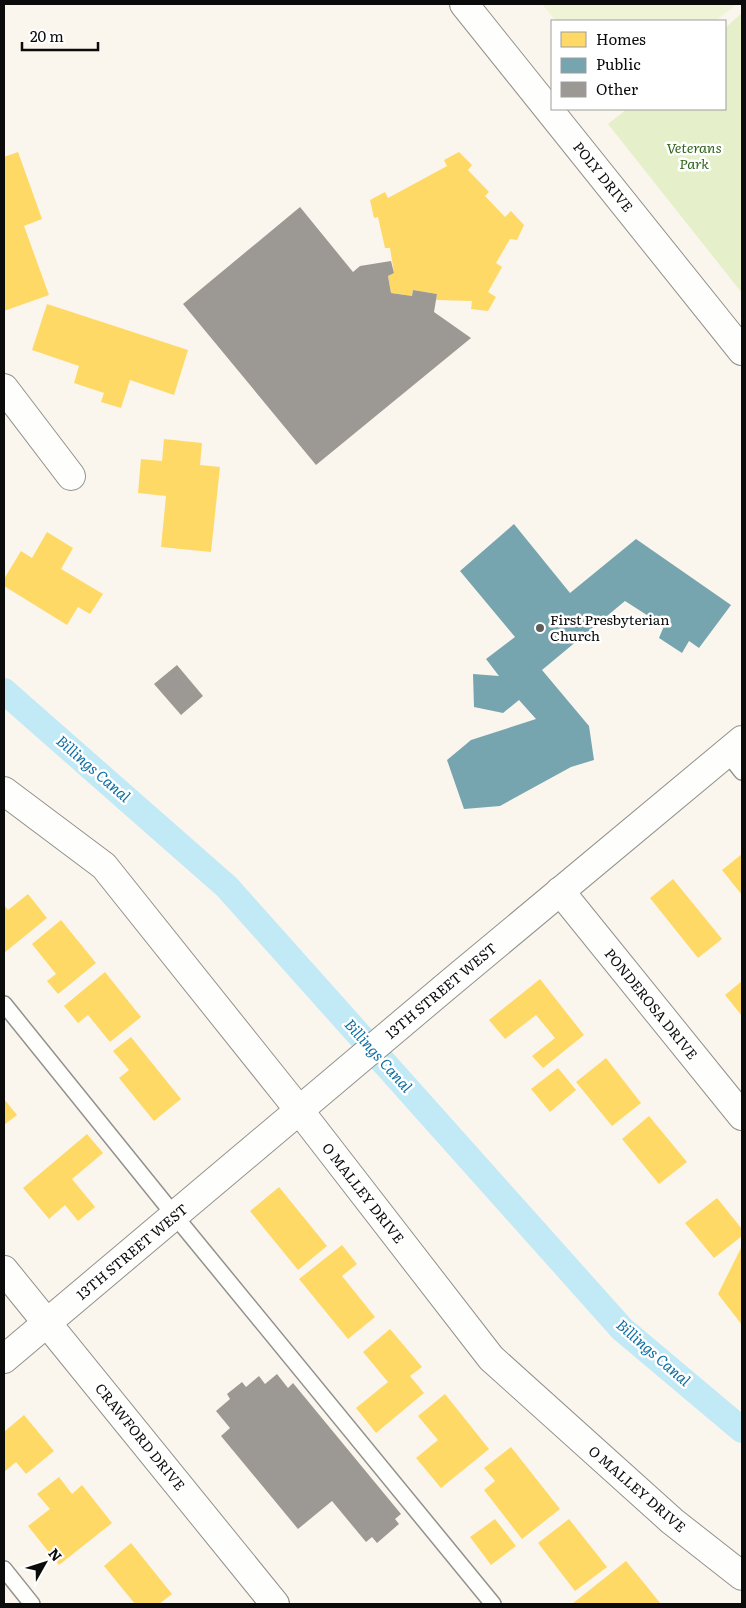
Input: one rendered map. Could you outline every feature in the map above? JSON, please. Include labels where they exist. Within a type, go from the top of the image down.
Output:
[{"type":"street","name":"POLY DRIVE","points":[[464,4],[742,351]]},
{"type":"street","points":[[4,388],[72,476]]},
{"type":"street","name":"13TH STREET WEST","points":[[4,1359],[560,891],[737,755]]},
{"type":"street","name":"O MALLEY DRIVE","points":[[4,792],[104,866],[299,1110],[490,1358],[672,1521],[742,1576]]},
{"type":"street","name":"PONDEROSA DRIVE","points":[[560,891],[742,1116]]},
{"type":"street","name":"CRAWFORD DRIVE","points":[[4,1270],[275,1604]]},
{"type":"lane","points":[[4,1004],[492,1604]]},
{"type":"lane","points":[[4,1569],[32,1604]]},
{"type":"green space","points":[[542,4],[737,4],[716,20],[555,20]]},
{"type":"green space","name":"Veterans Park","points":[[742,13],[742,293],[608,124],[626,110],[726,110],[726,27]]},
{"type":"building: Homes","points":[[18,152],[42,219],[24,226],[49,295],[4,311],[4,157]]},
{"type":"building: Homes","points":[[459,152],[472,165],[468,170],[489,192],[485,196],[505,217],[511,211],[524,225],[517,240],[510,239],[496,263],[502,267],[488,292],[496,297],[488,311],[471,309],[472,301],[436,300],[437,294],[413,290],[412,296],[391,293],[388,276],[394,273],[390,248],[385,248],[378,217],[374,218],[370,200],[385,192],[388,198],[447,166],[444,160]]},
{"type":"building: Homes","points":[[47,304],[188,350],[174,395],[130,380],[121,408],[101,402],[104,393],[74,383],[79,366],[32,350]]},
{"type":"building: Homes","points":[[164,439],[202,443],[200,465],[220,467],[211,552],[161,547],[166,496],[138,493],[141,459],[162,461]]},
{"type":"building: Homes","points":[[47,532],[73,548],[61,569],[103,594],[90,614],[78,607],[67,625],[4,586],[4,579],[21,551],[32,558]]},
{"type":"building: Homes","points":[[742,854],[742,895],[722,870]]},
{"type":"building: Homes","points":[[673,879],[722,939],[698,958],[650,898]]},
{"type":"building: Homes","points":[[28,894],[47,918],[4,953],[4,905],[8,910]]},
{"type":"building: Homes","points":[[61,920],[96,963],[58,994],[47,981],[56,974],[32,944]]},
{"type":"building: Homes","points":[[105,972],[141,1017],[110,1042],[88,1015],[78,1023],[64,1006]]},
{"type":"building: Homes","points":[[540,979],[584,1035],[543,1068],[532,1056],[555,1038],[536,1015],[505,1039],[489,1020]]},
{"type":"building: Homes","points":[[742,981],[742,1016],[725,995]]},
{"type":"building: Homes","points":[[131,1037],[181,1099],[154,1121],[119,1078],[129,1070],[113,1051]]},
{"type":"building: Homes","points":[[606,1058],[641,1103],[612,1126],[576,1082]]},
{"type":"building: Homes","points":[[558,1068],[576,1090],[550,1112],[531,1089]]},
{"type":"building: Homes","points":[[4,1099],[17,1115],[4,1125]]},
{"type":"building: Homes","points":[[649,1116],[687,1162],[659,1184],[622,1139]]},
{"type":"building: Homes","points":[[87,1134],[103,1153],[72,1179],[95,1207],[78,1221],[65,1205],[49,1219],[23,1188]]},
{"type":"building: Homes","points":[[279,1187],[327,1246],[298,1270],[250,1211]]},
{"type":"building: Homes","points":[[717,1198],[742,1229],[742,1236],[714,1258],[685,1223]]},
{"type":"building: Homes","points":[[342,1245],[357,1264],[342,1276],[375,1317],[348,1339],[299,1279]]},
{"type":"building: Homes","points":[[742,1246],[742,1325],[718,1294]]},
{"type":"building: Homes","points":[[390,1329],[422,1367],[410,1376],[424,1393],[376,1433],[356,1408],[388,1382],[363,1352]]},
{"type":"building: Homes","points":[[445,1394],[489,1449],[441,1488],[416,1458],[438,1440],[418,1416]]},
{"type":"building: Homes","points":[[24,1415],[54,1451],[26,1474],[16,1462],[4,1472],[4,1432]]},
{"type":"building: Homes","points":[[511,1447],[560,1509],[522,1539],[484,1490],[495,1481],[484,1468]]},
{"type":"building: Homes","points":[[59,1477],[72,1494],[82,1485],[112,1523],[59,1565],[28,1526],[50,1509],[37,1494]]},
{"type":"building: Homes","points":[[495,1519],[516,1546],[491,1565],[470,1537]]},
{"type":"building: Homes","points":[[569,1519],[607,1567],[575,1591],[538,1543]]},
{"type":"building: Homes","points":[[131,1543],[172,1594],[159,1604],[135,1604],[104,1566]]},
{"type":"building: Homes","points":[[626,1561],[661,1604],[572,1604]]},
{"type":"building: Public","points":[[514,524],[570,593],[636,539],[731,605],[699,648],[689,641],[682,653],[659,638],[664,626],[625,601],[542,670],[589,726],[594,760],[571,767],[500,806],[464,809],[447,760],[471,740],[536,719],[519,700],[503,713],[474,707],[473,674],[499,676],[486,659],[515,637],[460,571]]},
{"type":"building: Other","points":[[300,207],[353,272],[360,266],[391,261],[394,273],[388,276],[391,293],[412,296],[413,290],[437,294],[434,312],[471,338],[316,465],[183,304]]},
{"type":"building: Other","points":[[177,665],[203,696],[181,715],[154,684]]},
{"type":"building: Other","points":[[277,1374],[288,1388],[293,1383],[401,1514],[395,1519],[399,1524],[377,1543],[372,1537],[366,1542],[332,1501],[298,1529],[221,1436],[230,1428],[216,1411],[230,1399],[227,1394],[242,1382],[246,1387],[259,1376],[265,1384]]},
{"type":"waterway","name":"Billings Canal","points":[[4,691],[227,887],[622,1329],[742,1430]]},
{"type":"place","name":"First Presbyterian Church","points":[[540,628]]}]
